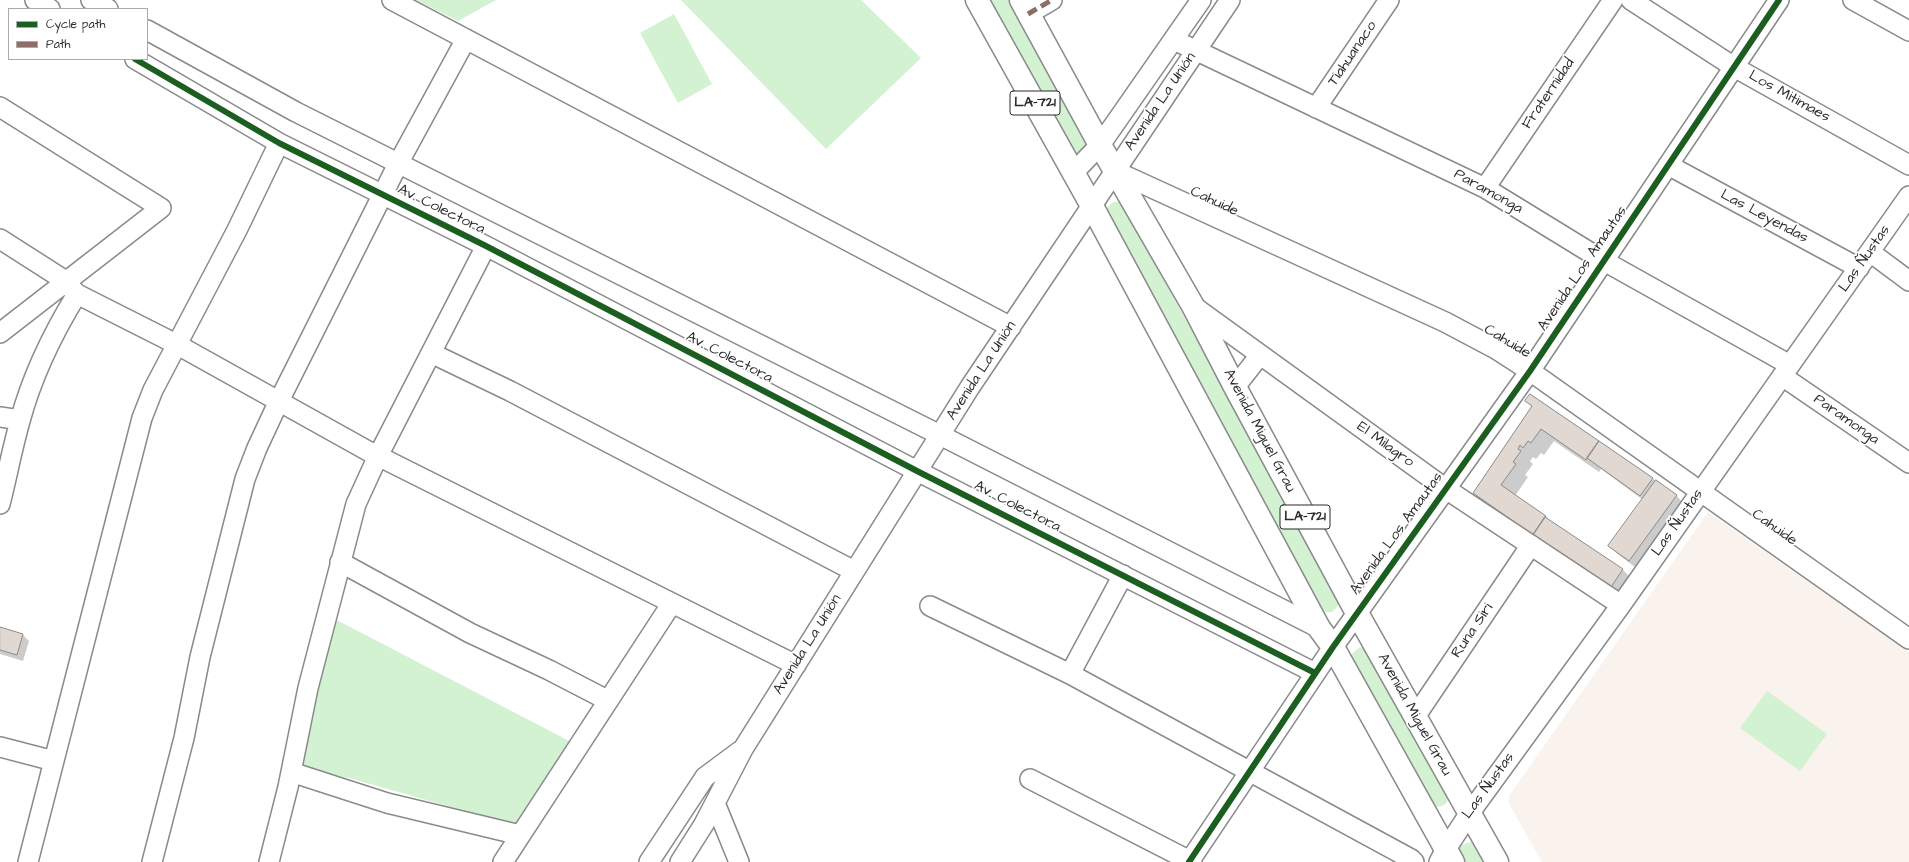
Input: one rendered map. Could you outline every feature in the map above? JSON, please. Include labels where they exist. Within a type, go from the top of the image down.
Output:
[{"type":"main road","name":"LA-721","points":[[977,0],[1092,206],[1319,628],[1333,647],[1446,858]]},
{"type":"main road","name":"Avenida Miguel Grau","points":[[1025,7],[1100,145],[1193,306],[1235,387],[1414,717],[1497,862]]},
{"type":"street","points":[[34,0],[48,8]]},
{"type":"street","points":[[91,0],[106,8]]},
{"type":"street","points":[[392,0],[1011,327]]},
{"type":"street","points":[[1025,7],[1052,0]]},
{"type":"street","name":"Avenida La Unión","points":[[1073,173],[1100,145],[1201,0]]},
{"type":"street","name":"Avenida La Unión","points":[[680,862],[715,803],[743,749],[917,471],[1011,327],[1230,0]]},
{"type":"street","name":"Tiahuanaco","points":[[1316,108],[1389,0]]},
{"type":"street","name":"Fraternidad","points":[[1485,188],[1613,0]]},
{"type":"street","name":"Los Mitimaes","points":[[1631,0],[1734,67],[1909,164]]},
{"type":"street","name":"Avenida Los Amautas","points":[[1191,862],[1315,673],[1530,371],[1779,0]]},
{"type":"street","points":[[1853,0],[1909,31]]},
{"type":"street","name":"Av. Colectora","points":[[148,31],[296,112],[399,162],[1319,628]]},
{"type":"street","points":[[152,862],[184,738],[200,656],[245,479],[257,448],[278,403],[399,162],[466,39]]},
{"type":"street","name":"Paramonga","points":[[1174,40],[1485,188],[1786,370],[1909,464]]},
{"type":"street","name":"Av. Colectora","points":[[137,60],[279,144],[486,246],[917,471],[1315,673]]},
{"type":"street","points":[[0,107],[161,208],[71,288],[0,333]]},
{"type":"street","points":[[28,862],[142,418],[153,390],[176,344],[237,230],[279,144]]},
{"type":"street","name":"Las Leyendas","points":[[1668,165],[1859,268]]},
{"type":"street","name":"Cahuide","points":[[1115,171],[1445,322],[1496,349],[1530,371],[1909,639]]},
{"type":"street","name":"Las Ñustas","points":[[1446,858],[1469,814],[1620,605],[1909,196]]},
{"type":"street","points":[[0,239],[71,288],[176,344],[278,403],[378,456],[796,665]]},
{"type":"street","points":[[269,862],[291,772],[308,688],[356,504],[378,456],[486,246]]},
{"type":"street","points":[[1870,252],[1909,280]]},
{"type":"street","points":[[0,504],[20,420],[46,350],[58,325],[71,288]]},
{"type":"street","name":"El Milagro","points":[[1193,306],[1446,489],[1620,605]]},
{"type":"street","points":[[431,353],[517,394],[854,571]]},
{"type":"street","points":[[1235,387],[1260,355]]},
{"type":"street","points":[[0,417],[20,420]]},
{"type":"street","name":"Runa Siri","points":[[1414,717],[1531,545]]},
{"type":"street","points":[[340,562],[470,633],[550,670],[607,700]]},
{"type":"street","points":[[1070,674],[1123,576]]},
{"type":"street","points":[[503,862],[607,700],[672,603]]},
{"type":"street","points":[[930,606],[1070,674],[1250,771],[1414,862]]},
{"type":"street","points":[[0,747],[54,761]]},
{"type":"street","name":"Avenida La Unión","points":[[649,862],[705,777],[743,749]]},
{"type":"street","points":[[291,772],[326,782],[387,803],[520,835]]},
{"type":"street","points":[[1030,779],[1191,862]]},
{"type":"street","points":[[715,803],[739,862]]},
{"type":"shaded area","points":[[1708,512],[1909,652],[1909,862],[1542,862],[1509,804],[1509,796]]},
{"type":"green space","points":[[416,0],[496,0],[458,21]]},
{"type":"green space","points":[[681,0],[861,0],[921,58],[826,149]]},
{"type":"green space","points":[[987,0],[1017,0],[1093,143],[1078,155],[1070,151]]},
{"type":"green space","points":[[674,14],[712,84],[678,103],[640,33]]},
{"type":"green space","points":[[1113,202],[1121,202],[1340,600],[1337,607],[1332,612],[1325,612],[1320,609],[1105,210]]},
{"type":"green space","points":[[333,618],[573,743],[521,824],[511,824],[349,778],[299,767]]},
{"type":"green space","points":[[1366,645],[1449,797],[1444,805],[1434,807],[1349,657],[1357,649]]},
{"type":"green space","points":[[1767,691],[1827,734],[1800,771],[1740,728]]},
{"type":"green space","points":[[1474,841],[1487,862],[1463,862],[1458,850],[1461,845]]},
{"type":"building","points":[[1530,394],[1599,441],[1586,460],[1541,429],[1531,443],[1528,441],[1523,448],[1520,445],[1518,449],[1521,451],[1513,462],[1516,464],[1501,485],[1546,516],[1533,535],[1473,493],[1532,406],[1525,401]]},
{"type":"building","points":[[1599,441],[1653,478],[1640,496],[1587,458]]},
{"type":"building","points":[[1656,480],[1677,495],[1629,561],[1608,546]]},
{"type":"building","points":[[1545,517],[1623,569],[1611,587],[1533,535]]},
{"type":"building","points":[[0,627],[23,634],[17,655],[0,650]]},
{"type":"marked path","points":[[1028,14],[1052,0]]},
{"type":"cycle path","points":[[1189,862],[1333,647],[1530,371],[1779,0]]},
{"type":"cycle path","points":[[137,60],[279,143],[486,246],[917,471],[1315,673]]}]
